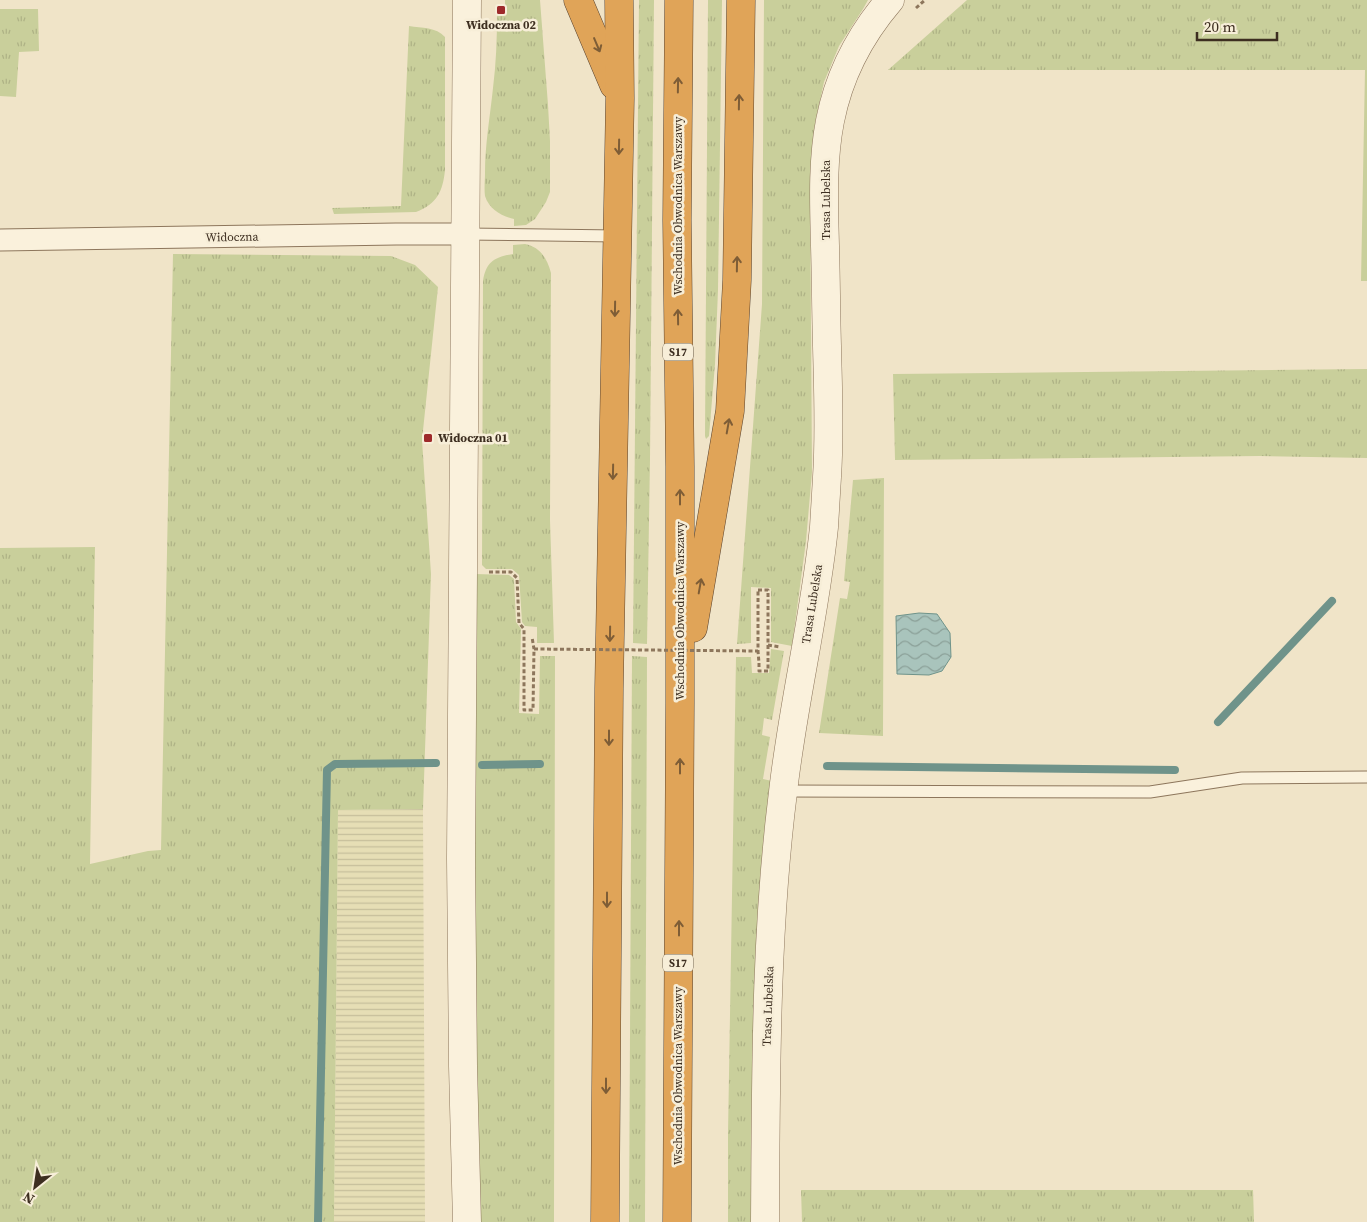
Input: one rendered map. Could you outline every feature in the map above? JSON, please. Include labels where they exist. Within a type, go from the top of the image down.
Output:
[{"type":"highway","points":[[578,0],[620,98]]},
{"type":"highway","points":[[605,1222],[609,699],[620,98],[619,0]]},
{"type":"highway","name":"Wschodnia Obwodnica Warszawy","points":[[677,1222],[680,703],[680,446],[677,220],[679,0]]},
{"type":"highway","points":[[680,703],[730,412],[737,280],[741,0]]},
{"type":"street","points":[[466,0],[461,878],[462,1029],[467,1222]]},
{"type":"street","name":"Trasa Lubelska","points":[[765,1222],[766,1048],[771,925],[783,791],[824,527],[828,411],[825,159],[829,123],[834,100],[844,71],[876,16],[890,0]]},
{"type":"street","name":"Widoczna","points":[[0,240],[465,234]]},
{"type":"lane","points":[[465,234],[617,236]]},
{"type":"lane","points":[[783,791],[1150,792],[1242,778],[1367,777]]},
{"type":"path","points":[[487,572],[511,572],[517,578],[519,623],[524,629],[524,710],[533,710],[534,649],[532,637]]},
{"type":"path","points":[[758,590],[768,590],[768,671],[759,671],[758,651],[758,590]]},
{"type":"path","points":[[534,649],[758,651]]},
{"type":"shaded area","points":[[423,809],[425,1222],[334,1222],[338,810]]},
{"type":"green space","points":[[505,0],[540,0],[550,141],[550,192],[546,202],[535,219],[526,225],[514,226],[514,219],[500,214],[489,205],[485,196],[486,152],[496,61],[497,15],[505,15]]},
{"type":"green space","points":[[639,0],[654,0],[647,644],[633,643]]},
{"type":"green space","points":[[708,0],[722,0],[718,290],[715,364],[709,436],[706,439],[705,436]]},
{"type":"green space","points":[[764,0],[868,0],[839,46],[824,82],[815,124],[810,180],[812,472],[806,541],[792,646],[771,642],[771,588],[751,587],[751,643],[737,644],[762,304]]},
{"type":"green space","points":[[967,0],[1367,0],[1367,281],[1361,281],[1365,70],[888,70]]},
{"type":"green space","points":[[0,9],[38,9],[39,51],[19,52],[16,97],[0,96]]},
{"type":"green space","points":[[409,26],[437,31],[445,37],[445,170],[443,184],[434,201],[416,212],[334,214],[332,208],[401,206]]},
{"type":"green space","points":[[513,245],[530,245],[542,254],[551,273],[550,520],[554,643],[537,643],[537,627],[525,626],[522,622],[519,575],[512,569],[486,569],[482,565],[483,281],[486,269],[492,262],[513,254]]},
{"type":"green space","points":[[173,254],[391,256],[415,265],[438,287],[422,440],[431,574],[423,809],[338,810],[334,1222],[0,1222],[0,548],[95,547],[90,864],[148,851],[161,850]]},
{"type":"green space","points":[[1367,369],[1367,458],[1260,456],[895,460],[893,374]]},
{"type":"green space","points":[[884,478],[883,736],[819,733],[840,598],[847,599],[850,582],[844,581],[853,480]]},
{"type":"green space","points":[[475,574],[509,575],[514,579],[516,622],[521,629],[519,713],[539,714],[540,656],[555,656],[554,1222],[480,1222],[472,826]]},
{"type":"green space","points":[[771,649],[784,651],[772,720],[764,718],[762,735],[770,737],[763,779],[772,781],[752,1222],[728,1222],[736,657],[751,657],[752,673],[769,673]]},
{"type":"green space","points":[[632,656],[647,657],[645,1222],[629,1222]]},
{"type":"green space","points":[[801,1190],[1253,1190],[1254,1222],[802,1222]]},
{"type":"water","points":[[919,613],[937,614],[950,633],[951,657],[942,671],[929,675],[897,674],[896,616]]},
{"type":"waterway","points":[[1218,722],[1332,601]]},
{"type":"waterway","points":[[318,1222],[327,770],[335,764],[436,763]]},
{"type":"waterway","points":[[482,765],[540,764]]},
{"type":"waterway","points":[[827,766],[1175,770]]},
{"type":"place","name":"Widoczna 02","points":[[501,10]]},
{"type":"place","name":"Widoczna 01","points":[[428,438]]}]
